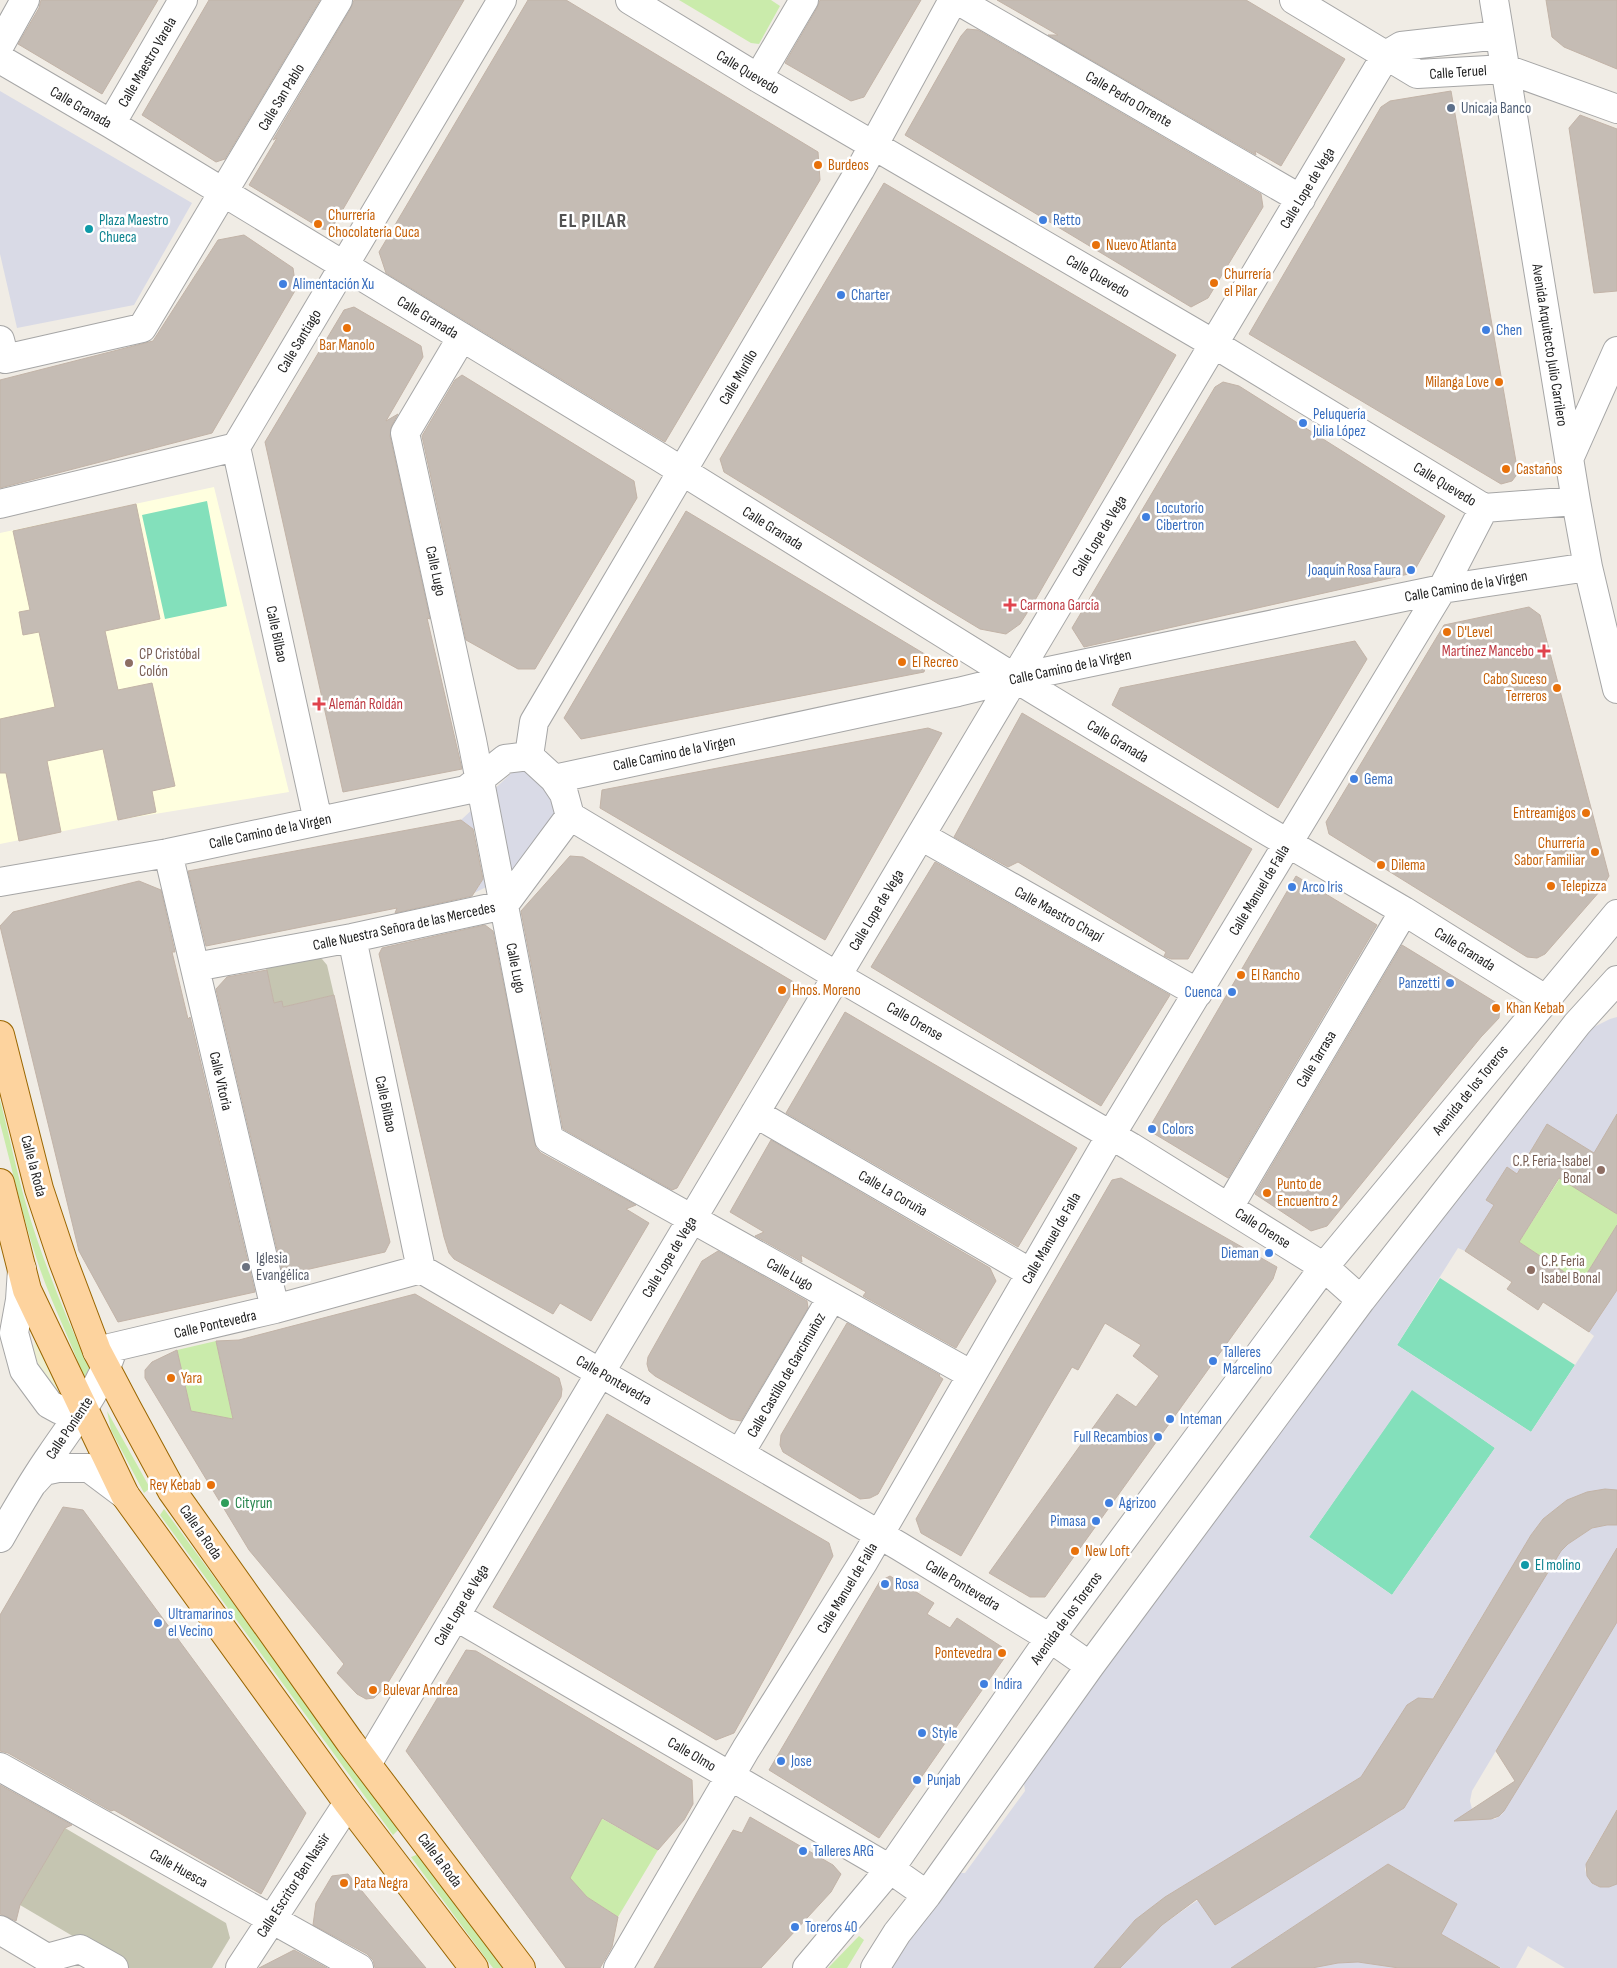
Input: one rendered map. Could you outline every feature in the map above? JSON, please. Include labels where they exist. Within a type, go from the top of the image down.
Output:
[{"type":"main road","name":"Calle la Roda","points":[[0,1035],[39,1189],[63,1261],[106,1356],[127,1408],[180,1502],[367,1764],[522,1968]]},
{"type":"main road","points":[[0,1183],[27,1290],[82,1409],[125,1495],[348,1803],[474,1968]]},
{"type":"street","points":[[0,45],[25,0]]},
{"type":"street","name":"Calle Maestro Varela","points":[[111,124],[183,0]]},
{"type":"street","name":"Calle San Pablo","points":[[224,194],[338,0]]},
{"type":"street","name":"Calle Santiago","points":[[236,447],[502,0]]},
{"type":"street","points":[[758,78],[804,0]]},
{"type":"street","name":"Calle Murillo","points":[[529,756],[534,722],[874,146],[955,0]]},
{"type":"street","name":"Calle Pedro Orrente","points":[[955,0],[1301,199]]},
{"type":"street","name":"Calle Teruel","points":[[1294,0],[1417,74],[1506,69]]},
{"type":"street","name":"Avenida Arquitecto Julio Carrilero","points":[[1494,0],[1576,501],[1588,567],[1617,689]]},
{"type":"street","name":"Calle Quevedo","points":[[645,4],[758,78],[1214,344],[1484,508],[1576,501]]},
{"type":"street","name":"Calle Teruel","points":[[1386,56],[1402,46],[1499,35]]},
{"type":"street","name":"Calle Lope de Vega","points":[[367,1764],[1386,56]]},
{"type":"street","name":"Calle Granada","points":[[0,59],[111,124],[683,471],[1015,678],[1287,843],[1404,911],[1545,999]]},
{"type":"street","points":[[1506,69],[1617,109]]},
{"type":"street","points":[[0,340],[5,359],[142,328],[224,194]]},
{"type":"street","name":"Calle Lugo","points":[[462,337],[405,433],[480,779],[549,1139],[972,1375]]},
{"type":"street","points":[[1569,459],[1617,351]]},
{"type":"street","points":[[0,504],[236,447]]},
{"type":"street","name":"Calle Bilbao","points":[[236,447],[318,821]]},
{"type":"street","name":"Calle Manuel de Falla","points":[[618,1968],[731,1776],[880,1534],[1111,1135],[1442,589],[1484,508]]},
{"type":"street","name":"Calle Camino de la Virgen","points":[[554,779],[1015,678],[1442,589],[1588,567]]},
{"type":"street","points":[[529,756],[554,779],[564,794],[570,816]]},
{"type":"street","name":"Calle Camino de la Virgen","points":[[0,882],[168,853],[466,790],[505,759],[529,756]]},
{"type":"street","name":"Calle Nuestra Señora de las Mercedes","points":[[195,967],[352,938],[504,905],[570,816]]},
{"type":"street","name":"Calle Orense","points":[[570,816],[837,976],[1111,1135],[1324,1266]]},
{"type":"street","name":"Calle Maestro Chapí","points":[[921,836],[1198,992]]},
{"type":"street","name":"Calle Vitoria","points":[[168,853],[275,1310]]},
{"type":"street","name":"Calle Tarrasa","points":[[1229,1207],[1404,911]]},
{"type":"street","name":"Avenida de los Toreros","points":[[807,1968],[890,1869],[1050,1638],[1324,1266],[1617,914]]},
{"type":"street","name":"Calle Bilbao","points":[[352,938],[421,1269]]},
{"type":"street","points":[[874,1968],[1090,1666],[1361,1300],[1576,1024],[1617,980]]},
{"type":"street","points":[[1576,1024],[1617,1005]]},
{"type":"street","name":"Calle La Coruña","points":[[755,1113],[1031,1273]]},
{"type":"street","points":[[1324,1266],[1361,1300]]},
{"type":"street","points":[[22,1269],[20,1300],[7,1332],[24,1370],[49,1404],[60,1410],[82,1409]]},
{"type":"street","name":"Calle Pontevedra","points":[[106,1356],[421,1269],[880,1534],[1050,1638],[1090,1666]]},
{"type":"street","name":"Calle Castillo de Garcimuñoz","points":[[740,1453],[832,1297]]},
{"type":"street","name":"Calle Poniente","points":[[0,1538],[30,1487],[82,1409],[106,1356]]},
{"type":"street","name":"Calle Poniente","points":[[30,1487],[44,1471],[58,1468],[89,1468],[125,1495]]},
{"type":"street","name":"Calle Olmo","points":[[455,1616],[890,1869],[927,1895]]},
{"type":"street","name":"Calle Huesca","points":[[0,1766],[359,1968]]},
{"type":"street","name":"Calle Escritor Ben Nassir","points":[[240,1968],[348,1803]]},
{"type":"street","points":[[0,1930],[47,1958],[80,1949],[114,1968]]},
{"type":"shaded area","name":"Plaza Maestro Chueca","points":[[0,91],[192,203],[134,305],[17,328],[0,254]]},
{"type":"shaded area","name":"CP Cristóbal Colón","points":[[214,487],[289,792],[118,820],[0,844],[0,533]]},
{"type":"shaded area","points":[[517,768],[524,769],[538,778],[558,803],[555,822],[507,877],[474,893],[484,878],[475,830],[461,820]]},
{"type":"shaded area","points":[[317,958],[322,959],[327,965],[334,995],[283,1007],[282,1002],[274,1003],[266,968]]},
{"type":"shaded area","points":[[1617,1017],[1617,1140],[1594,1153],[1547,1125],[1517,1174],[1507,1168],[1486,1200],[1494,1205],[1465,1251],[1458,1248],[1397,1345],[1531,1432],[1594,1336],[1589,1332],[1617,1290],[1617,1490],[1605,1489],[1587,1492],[1567,1500],[1543,1519],[1531,1535],[1431,1701],[1418,1699],[1407,1705],[1361,1777],[1165,1897],[1135,1920],[1094,1968],[892,1968],[952,1873],[965,1873],[1025,1791],[1023,1776],[1197,1530],[1507,1129],[1592,1028]],"holes":[[[1412,1390],[1495,1448],[1392,1595],[1309,1537]]]},
{"type":"shaded area","points":[[36,1339],[64,1399],[53,1398],[32,1349]]},
{"type":"shaded area","points":[[1617,1525],[1617,1568],[1603,1572],[1600,1576],[1472,1791],[1470,1801],[1472,1809],[1482,1818],[1495,1819],[1502,1814],[1617,1622],[1617,1810],[1588,1859],[1585,1869],[1587,1876],[1600,1887],[1617,1883],[1617,1968],[1565,1968],[1528,1946],[1516,1968],[1501,1968],[1441,1934],[1457,1904],[1388,1864],[1231,1968],[1120,1968],[1162,1925],[1198,1900],[1215,1925],[1401,1810],[1561,1551],[1592,1528]]},
{"type":"shaded area","points":[[65,1828],[226,1923],[230,1938],[212,1968],[127,1968],[20,1905]]},
{"type":"shaded area","points":[[1358,1962],[1399,1968],[1312,1968],[1338,1963]]},
{"type":"green space","points":[[679,0],[771,0],[780,6],[759,44],[751,43]]},
{"type":"green space","points":[[207,501],[227,606],[165,619],[142,515]]},
{"type":"green space","points":[[0,1100],[32,1225],[54,1287],[89,1368],[84,1378],[42,1275],[32,1243],[0,1123]]},
{"type":"green space","points":[[1560,1178],[1617,1214],[1617,1225],[1581,1283],[1519,1242]]},
{"type":"green space","points":[[1440,1278],[1575,1365],[1531,1432],[1397,1345]]},
{"type":"green space","points":[[216,1341],[233,1419],[195,1412],[191,1413],[177,1350]]},
{"type":"green space","points":[[1412,1389],[1495,1448],[1392,1595],[1309,1537]]},
{"type":"green space","points":[[107,1411],[150,1488],[144,1493],[111,1430]]},
{"type":"green space","points":[[164,1509],[399,1829],[393,1835],[160,1515]]},
{"type":"green space","points":[[590,1812],[658,1850],[618,1917],[587,1897],[570,1878]]},
{"type":"green space","points":[[419,1854],[504,1968],[493,1968],[411,1857]]},
{"type":"green space","points":[[859,1936],[864,1940],[847,1968],[828,1968]]},
{"type":"building","points":[[41,0],[158,0],[102,94],[18,44],[39,8]]},
{"type":"building","points":[[209,0],[320,0],[225,159],[216,162],[142,115]]},
{"type":"building","points":[[354,0],[464,0],[331,230],[322,229],[249,185]]},
{"type":"building","points":[[528,0],[566,0],[818,152],[820,180],[665,442],[386,273],[379,252]]},
{"type":"building","points":[[820,0],[921,0],[864,97],[851,101],[785,63]]},
{"type":"building","points":[[997,0],[1246,0],[1345,59],[1281,166],[1255,151],[1256,155],[1048,35],[1058,35]]},
{"type":"building","points":[[1546,0],[1617,0],[1617,69],[1564,47],[1552,37]]},
{"type":"building","points":[[967,29],[978,30],[1261,194],[1263,207],[1208,298],[1191,307],[905,135],[961,36]]},
{"type":"building","points":[[1451,91],[1518,473],[1512,481],[1501,484],[1249,334],[1381,107],[1390,101]]},
{"type":"building","points":[[1580,115],[1617,129],[1617,291],[1594,293],[1569,128]]},
{"type":"building","points":[[884,183],[1176,355],[1034,602],[1020,624],[1006,634],[980,629],[937,603],[724,472],[720,459]]},
{"type":"building","points":[[244,235],[293,268],[296,289],[212,433],[0,488],[0,380],[153,341],[218,240]]},
{"type":"building","points":[[354,307],[421,346],[423,357],[386,421],[398,414],[392,425],[390,436],[430,619],[427,618],[462,769],[343,792],[265,442],[344,310]]},
{"type":"building","points":[[462,375],[634,481],[637,498],[535,669],[518,669],[466,640],[422,436],[455,380]]},
{"type":"building","points":[[1223,382],[1239,386],[1445,516],[1413,573],[1084,647],[1072,628],[1215,387]]},
{"type":"building","points":[[136,504],[160,619],[105,631],[118,690],[152,683],[175,786],[152,791],[156,812],[118,820],[103,749],[47,761],[61,832],[19,841],[6,773],[0,773],[0,719],[55,707],[39,632],[23,635],[19,612],[30,610],[13,531]]},
{"type":"building","points":[[686,511],[928,656],[924,672],[581,739],[564,718]]},
{"type":"building","points":[[1529,607],[1540,615],[1609,876],[1600,891],[1545,954],[1537,958],[1527,957],[1329,834],[1326,822],[1444,625]]},
{"type":"building","points":[[1355,641],[1367,659],[1278,808],[1112,705],[1120,688]]},
{"type":"building","points":[[1022,713],[1252,849],[1188,959],[1171,959],[1164,956],[1166,952],[1018,862],[1008,867],[954,837]]},
{"type":"building","points":[[928,728],[942,733],[825,940],[600,808],[602,790]]},
{"type":"building","points":[[461,820],[473,829],[483,879],[472,896],[395,913],[397,908],[206,946],[188,871]]},
{"type":"building","points":[[570,856],[583,857],[797,984],[677,1188],[672,1190],[563,1129],[521,911]]},
{"type":"building","points":[[935,862],[1170,995],[1101,1106],[871,967]]},
{"type":"building","points":[[1296,876],[1377,925],[1228,1178],[1148,1130]]},
{"type":"building","points":[[139,881],[161,890],[175,952],[172,952],[188,1019],[190,1017],[255,1292],[118,1322],[79,1251],[0,926],[13,912]]},
{"type":"building","points":[[485,925],[493,931],[536,1148],[541,1153],[636,1205],[626,1209],[649,1223],[591,1321],[560,1303],[553,1314],[454,1259],[449,1253],[444,1237],[379,954],[382,948]]},
{"type":"building","points":[[1402,945],[1500,1005],[1499,1018],[1481,1037],[1327,1226],[1311,1231],[1255,1194]]},
{"type":"building","points":[[267,970],[274,1003],[282,1001],[283,1007],[334,995],[390,1242],[385,1252],[283,1275],[216,989],[227,977]]},
{"type":"building","points":[[845,1012],[1077,1148],[1018,1247],[786,1113]]},
{"type":"building","points":[[1617,1114],[1617,1214],[1559,1178],[1519,1242],[1581,1283],[1617,1225],[1617,1290],[1589,1332],[1543,1302],[1538,1310],[1507,1289],[1512,1282],[1465,1251],[1494,1205],[1486,1200],[1507,1167],[1517,1174],[1547,1124],[1594,1153]]},
{"type":"building","points":[[771,1140],[990,1268],[996,1281],[956,1348],[863,1296],[866,1292],[801,1255],[802,1262],[755,1236],[764,1232],[730,1212]]},
{"type":"building","points":[[1121,1178],[1277,1267],[1273,1279],[1045,1597],[1030,1597],[989,1573],[1117,1394],[1136,1407],[1159,1376],[1133,1356],[1141,1345],[1105,1323],[1078,1370],[1072,1367],[961,1556],[921,1533],[916,1519],[1112,1180]]},
{"type":"building","points":[[718,1251],[807,1301],[808,1308],[741,1421],[730,1419],[655,1376],[649,1371],[647,1364],[648,1357],[702,1261]]},
{"type":"building","points":[[415,1294],[559,1378],[562,1389],[561,1397],[386,1686],[374,1698],[366,1699],[357,1694],[337,1673],[344,1664],[249,1550],[145,1378],[145,1370],[152,1362],[177,1350],[191,1411],[233,1419],[216,1341],[239,1340]]},
{"type":"building","points":[[847,1323],[940,1375],[943,1379],[878,1494],[870,1498],[860,1499],[783,1452],[780,1445],[781,1435]]},
{"type":"building","points":[[607,1414],[829,1543],[833,1556],[734,1733],[716,1740],[493,1607]]},
{"type":"building","points":[[1605,1489],[1617,1490],[1617,1525],[1592,1528],[1561,1551],[1404,1808],[1215,1925],[1197,1899],[1162,1925],[1120,1968],[1094,1968],[1135,1920],[1165,1897],[1361,1777],[1407,1705],[1418,1698],[1433,1699],[1531,1535],[1543,1519],[1567,1500],[1587,1492]]},
{"type":"building","points":[[63,1507],[83,1510],[306,1813],[261,1894],[114,1810],[111,1811],[8,1753],[0,1751],[0,1615]]},
{"type":"building","points":[[1617,1548],[1617,1622],[1528,1772],[1499,1816],[1491,1819],[1454,1821],[1515,1781],[1496,1751]]},
{"type":"building","points":[[890,1576],[934,1603],[927,1614],[950,1628],[957,1618],[1002,1647],[1005,1657],[879,1838],[769,1770],[880,1581]]},
{"type":"building","points":[[466,1650],[476,1651],[692,1780],[693,1804],[684,1820],[658,1850],[602,1818],[570,1878],[587,1897],[618,1917],[612,1947],[600,1968],[566,1968],[406,1751]]},
{"type":"building","points":[[0,1785],[72,1825],[65,1828],[20,1905],[16,1921],[0,1914]]},
{"type":"building","points":[[1617,1810],[1617,1884],[1609,1887],[1600,1887],[1592,1883],[1587,1876],[1586,1864]]},
{"type":"building","points":[[750,1817],[833,1865],[841,1874],[831,1892],[761,1968],[654,1968],[733,1830],[742,1833]]},
{"type":"building","points":[[1388,1864],[1457,1904],[1441,1934],[1500,1968],[1399,1968],[1358,1962],[1338,1963],[1312,1968],[1231,1968]]},
{"type":"building","points":[[348,1874],[426,1968],[375,1968],[373,1960],[367,1954],[313,1925],[316,1903],[332,1876]]},
{"type":"building","points":[[294,1950],[327,1968],[259,1968]]},
{"type":"place","name":"Unicaja Banco","points":[[1451,108]]},
{"type":"place","name":"Burdeos","points":[[818,165]]},
{"type":"place","name":"Retto","points":[[1043,220]]},
{"type":"place","name":"Churrería Chocolatería Cuca","points":[[318,224]]},
{"type":"place","name":"Plaza Maestro Chueca","points":[[89,229]]},
{"type":"place","name":"Nuevo Atlanta","points":[[1096,245]]},
{"type":"place","name":"Churrería el Pilar","points":[[1214,283]]},
{"type":"place","name":"Alimentación Xu","points":[[283,284]]},
{"type":"place","name":"Charter","points":[[841,295]]},
{"type":"place","name":"Bar Manolo","points":[[347,328]]},
{"type":"place","name":"Chen","points":[[1486,330]]},
{"type":"place","name":"Milanga Love","points":[[1499,382]]},
{"type":"place","name":"Peluquería Julia López","points":[[1303,423]]},
{"type":"place","name":"Castaños","points":[[1506,469]]},
{"type":"place","name":"Locutorio Cibertron","points":[[1146,517]]},
{"type":"place","name":"Joaquín Rosa Faura","points":[[1411,570]]},
{"type":"place","name":"Carmona García","points":[[1010,605]]},
{"type":"place","name":"D'Level","points":[[1447,632]]},
{"type":"place","name":"Martínez Mancebo","points":[[1544,651]]},
{"type":"place","name":"El Recreo","points":[[902,662]]},
{"type":"place","name":"CP Cristóbal Colón","points":[[129,663]]},
{"type":"place","name":"Cabo Suceso Terreros","points":[[1557,688]]},
{"type":"place","name":"Alemán Roldán","points":[[319,704]]},
{"type":"place","name":"Gema","points":[[1354,779]]},
{"type":"place","name":"Entreamigos","points":[[1586,813]]},
{"type":"place","name":"Churrería Sabor Familiar","points":[[1595,852]]},
{"type":"place","name":"Dilema","points":[[1381,865]]},
{"type":"place","name":"Telepizza","points":[[1551,886]]},
{"type":"place","name":"Arco Iris","points":[[1292,887]]},
{"type":"place","name":"El Rancho","points":[[1241,975]]},
{"type":"place","name":"Panzetti","points":[[1450,983]]},
{"type":"place","name":"Hnos. Moreno","points":[[782,990]]},
{"type":"place","name":"Cuenca","points":[[1232,992]]},
{"type":"place","name":"Khan Kebab","points":[[1496,1008]]},
{"type":"place","name":"Colors","points":[[1152,1129]]},
{"type":"place","name":"C.P. Feria-Isabel Bonal","points":[[1601,1170]]},
{"type":"place","name":"Punto de Encuentro 2","points":[[1267,1193]]},
{"type":"place","name":"Dieman","points":[[1269,1253]]},
{"type":"place","name":"Iglesia Evangélica","points":[[246,1267]]},
{"type":"place","name":"C.P. Feria Isabel Bonal","points":[[1531,1270]]},
{"type":"place","name":"Talleres Marcelino","points":[[1213,1361]]},
{"type":"place","name":"Yara","points":[[171,1378]]},
{"type":"place","name":"Inteman","points":[[1170,1419]]},
{"type":"place","name":"Full Recambios","points":[[1158,1437]]},
{"type":"place","name":"Rey Kebab","points":[[211,1485]]},
{"type":"place","name":"Cityrun","points":[[225,1503]]},
{"type":"place","name":"Agrizoo","points":[[1109,1503]]},
{"type":"place","name":"Pimasa","points":[[1096,1521]]},
{"type":"place","name":"New Loft","points":[[1075,1551]]},
{"type":"place","name":"El molino","points":[[1525,1565]]},
{"type":"place","name":"Rosa","points":[[885,1584]]},
{"type":"place","name":"Ultramarinos el Vecino","points":[[158,1623]]},
{"type":"place","name":"Pontevedra","points":[[1002,1653]]},
{"type":"place","name":"Indira","points":[[984,1684]]},
{"type":"place","name":"Bulevar Andrea","points":[[373,1690]]},
{"type":"place","name":"Style","points":[[922,1733]]},
{"type":"place","name":"Jose","points":[[781,1761]]},
{"type":"place","name":"Punjab","points":[[917,1780]]},
{"type":"place","name":"Talleres ARG","points":[[803,1851]]},
{"type":"place","name":"Pata Negra","points":[[344,1883]]},
{"type":"place","name":"Toreros 40","points":[[795,1927]]},
{"type":"district","name":"EL PILAR","points":[[593,220]]}]
